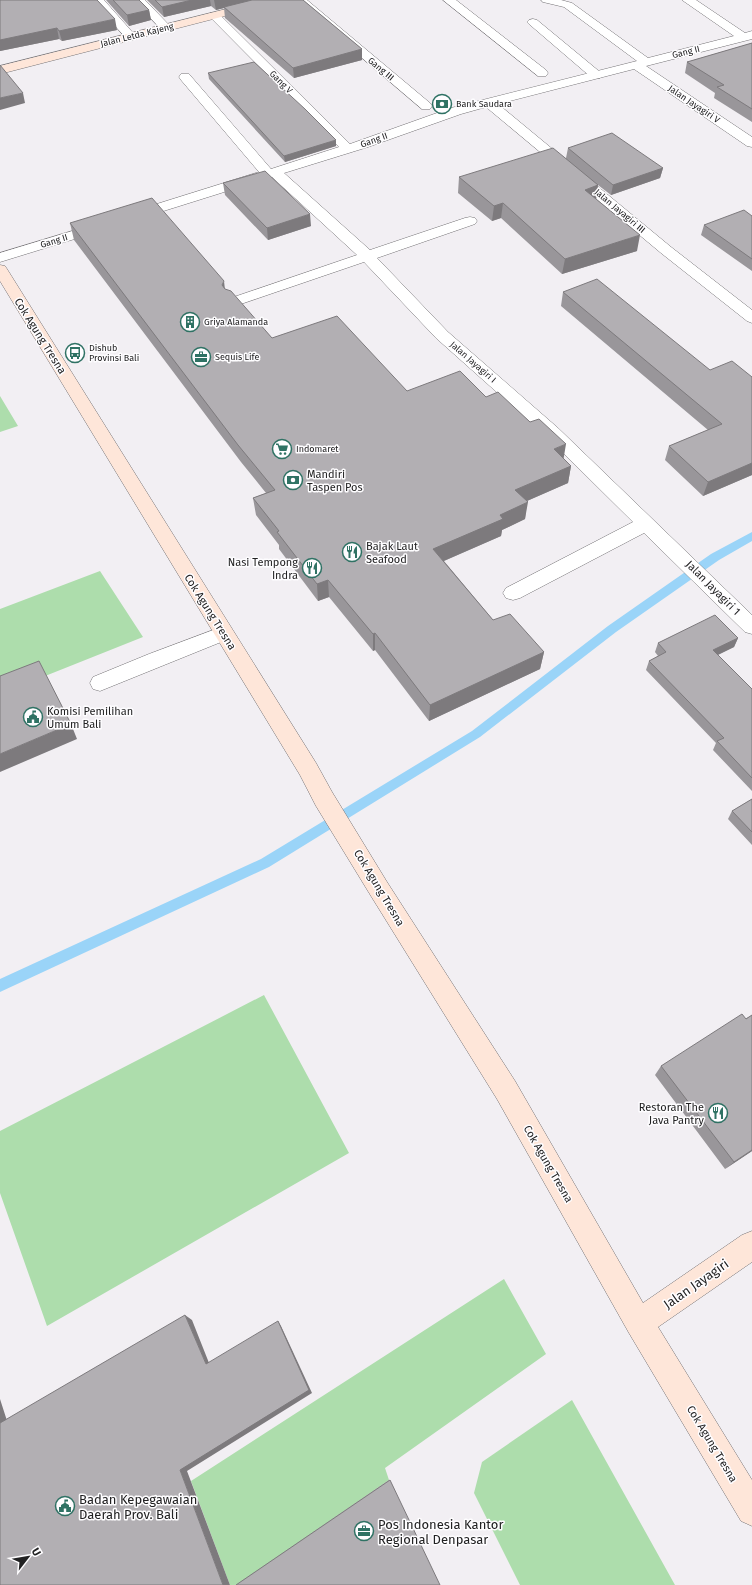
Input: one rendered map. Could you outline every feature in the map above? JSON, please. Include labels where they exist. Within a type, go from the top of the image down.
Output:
[{"type":"main road","name":"Jalan Letda Kajeng","points":[[0,70],[266,1]]},
{"type":"main road","name":"Cok Agung Tresna","points":[[0,270],[308,769],[324,799],[351,841],[382,895],[506,1090],[639,1323],[752,1510]]},
{"type":"main road","name":"Jalan Jayagiri","points":[[639,1323],[752,1245]]},
{"type":"street","points":[[98,0],[130,36]]},
{"type":"street","points":[[139,0],[166,28]]},
{"type":"street","name":"Gang III","points":[[300,0],[426,106]]},
{"type":"street","points":[[449,0],[542,73]]},
{"type":"street","name":"Jalan Jayagiri V","points":[[548,0],[568,5],[641,63],[752,143]]},
{"type":"street","points":[[688,0],[748,36]]},
{"type":"street","name":"Gang V","points":[[214,15],[348,149]]},
{"type":"street","points":[[533,22],[596,75]]},
{"type":"street","name":"Gang II","points":[[0,258],[348,149],[456,110],[489,103],[748,36]]},
{"type":"street","name":"Jalan Jayagiri I","points":[[185,77],[271,173],[366,255],[442,335],[552,432],[674,549]]},
{"type":"street","name":"Jalan Jayagiri III","points":[[489,103],[666,250],[752,318]]},
{"type":"street","points":[[233,302],[366,255],[470,221]]},
{"type":"street","points":[[513,593],[647,523]]},
{"type":"street","name":"Jalan Jayagiri 1","points":[[674,549],[752,626]]},
{"type":"street","points":[[100,683],[224,633]]},
{"type":"green space","points":[[0,396],[18,426],[0,432]]},
{"type":"green space","points":[[100,571],[143,637],[0,694],[0,609]]},
{"type":"green space","points":[[264,995],[349,1153],[47,1326],[0,1193],[0,1131]]},
{"type":"green space","points":[[504,1279],[546,1354],[385,1468],[389,1480],[237,1585],[230,1585],[191,1481]]},
{"type":"green space","points":[[572,1400],[675,1585],[520,1585],[474,1493],[482,1462]]},
{"type":"building","points":[[0,0],[97,0],[115,19],[59,31],[57,28],[0,40]]},
{"type":"building","points":[[113,0],[139,0],[149,10],[127,15]]},
{"type":"building","points":[[155,0],[192,0],[162,7]]},
{"type":"building","points":[[252,0],[303,0],[362,49],[293,68],[224,7]]},
{"type":"building","points":[[752,43],[752,109],[717,87],[724,85],[687,62]]},
{"type":"building","points":[[254,62],[336,140],[284,156],[208,73]]},
{"type":"building","points":[[0,65],[23,93],[0,98]]},
{"type":"building","points":[[612,133],[663,168],[613,185],[568,148]]},
{"type":"building","points":[[553,148],[598,185],[585,190],[640,235],[565,259],[503,203],[494,206],[459,177]]},
{"type":"building","points":[[265,171],[310,214],[267,228],[223,183]]},
{"type":"building","points":[[152,198],[224,281],[222,285],[225,289],[231,291],[272,338],[337,316],[407,391],[460,371],[486,397],[498,392],[530,422],[539,419],[566,444],[554,449],[571,466],[515,490],[528,502],[500,515],[503,519],[433,549],[493,620],[510,614],[544,652],[430,705],[375,633],[373,634],[328,580],[317,584],[253,498],[275,490],[238,445],[70,223]]},
{"type":"building","points":[[744,210],[752,216],[752,259],[704,225]]},
{"type":"building","points":[[597,279],[710,370],[732,361],[752,377],[752,463],[708,482],[669,446],[722,424],[563,292]]},
{"type":"building","points":[[715,615],[738,638],[713,650],[752,689],[752,778],[717,741],[724,738],[649,661],[666,652],[658,643]]},
{"type":"building","name":"Komisi Pemilihan Umum Bali","points":[[39,661],[71,724],[0,754],[0,676]]},
{"type":"building","points":[[752,799],[752,832],[732,811]]},
{"type":"building","name":"Restoran The Java Pantry","points":[[742,1014],[746,1019],[752,1015],[752,1150],[734,1162],[661,1066]]},
{"type":"building","name":"Badan Kepegawaian Daerah Prov. Bali","points":[[185,1315],[206,1364],[278,1321],[309,1390],[180,1470],[223,1585],[0,1585],[0,1423]]},
{"type":"building","name":"Pos Indonesia Kantor Regional Denpasar","points":[[390,1480],[440,1585],[236,1585]]},
{"type":"waterway","points":[[0,986],[265,863],[476,734],[612,629],[715,557],[752,536]]},
{"type":"place","name":"Bank Saudara","points":[[442,104]]},
{"type":"place","name":"Griya Alamanda","points":[[190,322]]},
{"type":"place","name":"Dishub Provinsi Bali","points":[[75,353]]},
{"type":"place","name":"Sequis Life","points":[[201,357]]},
{"type":"place","name":"Indomaret","points":[[282,449]]},
{"type":"place","name":"Mandiri Taspen Pos","points":[[293,480]]},
{"type":"place","name":"Bajak Laut Seafood","points":[[352,552]]},
{"type":"place","name":"Nasi Tempong Indra","points":[[312,568]]},
{"type":"place","name":"Komisi Pemilihan Umum Bali","points":[[33,717]]},
{"type":"place","name":"Restoran The Java Pantry","points":[[718,1113]]},
{"type":"place","name":"Badan Kepegawaian Daerah Prov. Bali","points":[[65,1506]]},
{"type":"place","name":"Pos Indonesia Kantor Regional Denpasar","points":[[364,1531]]}]
